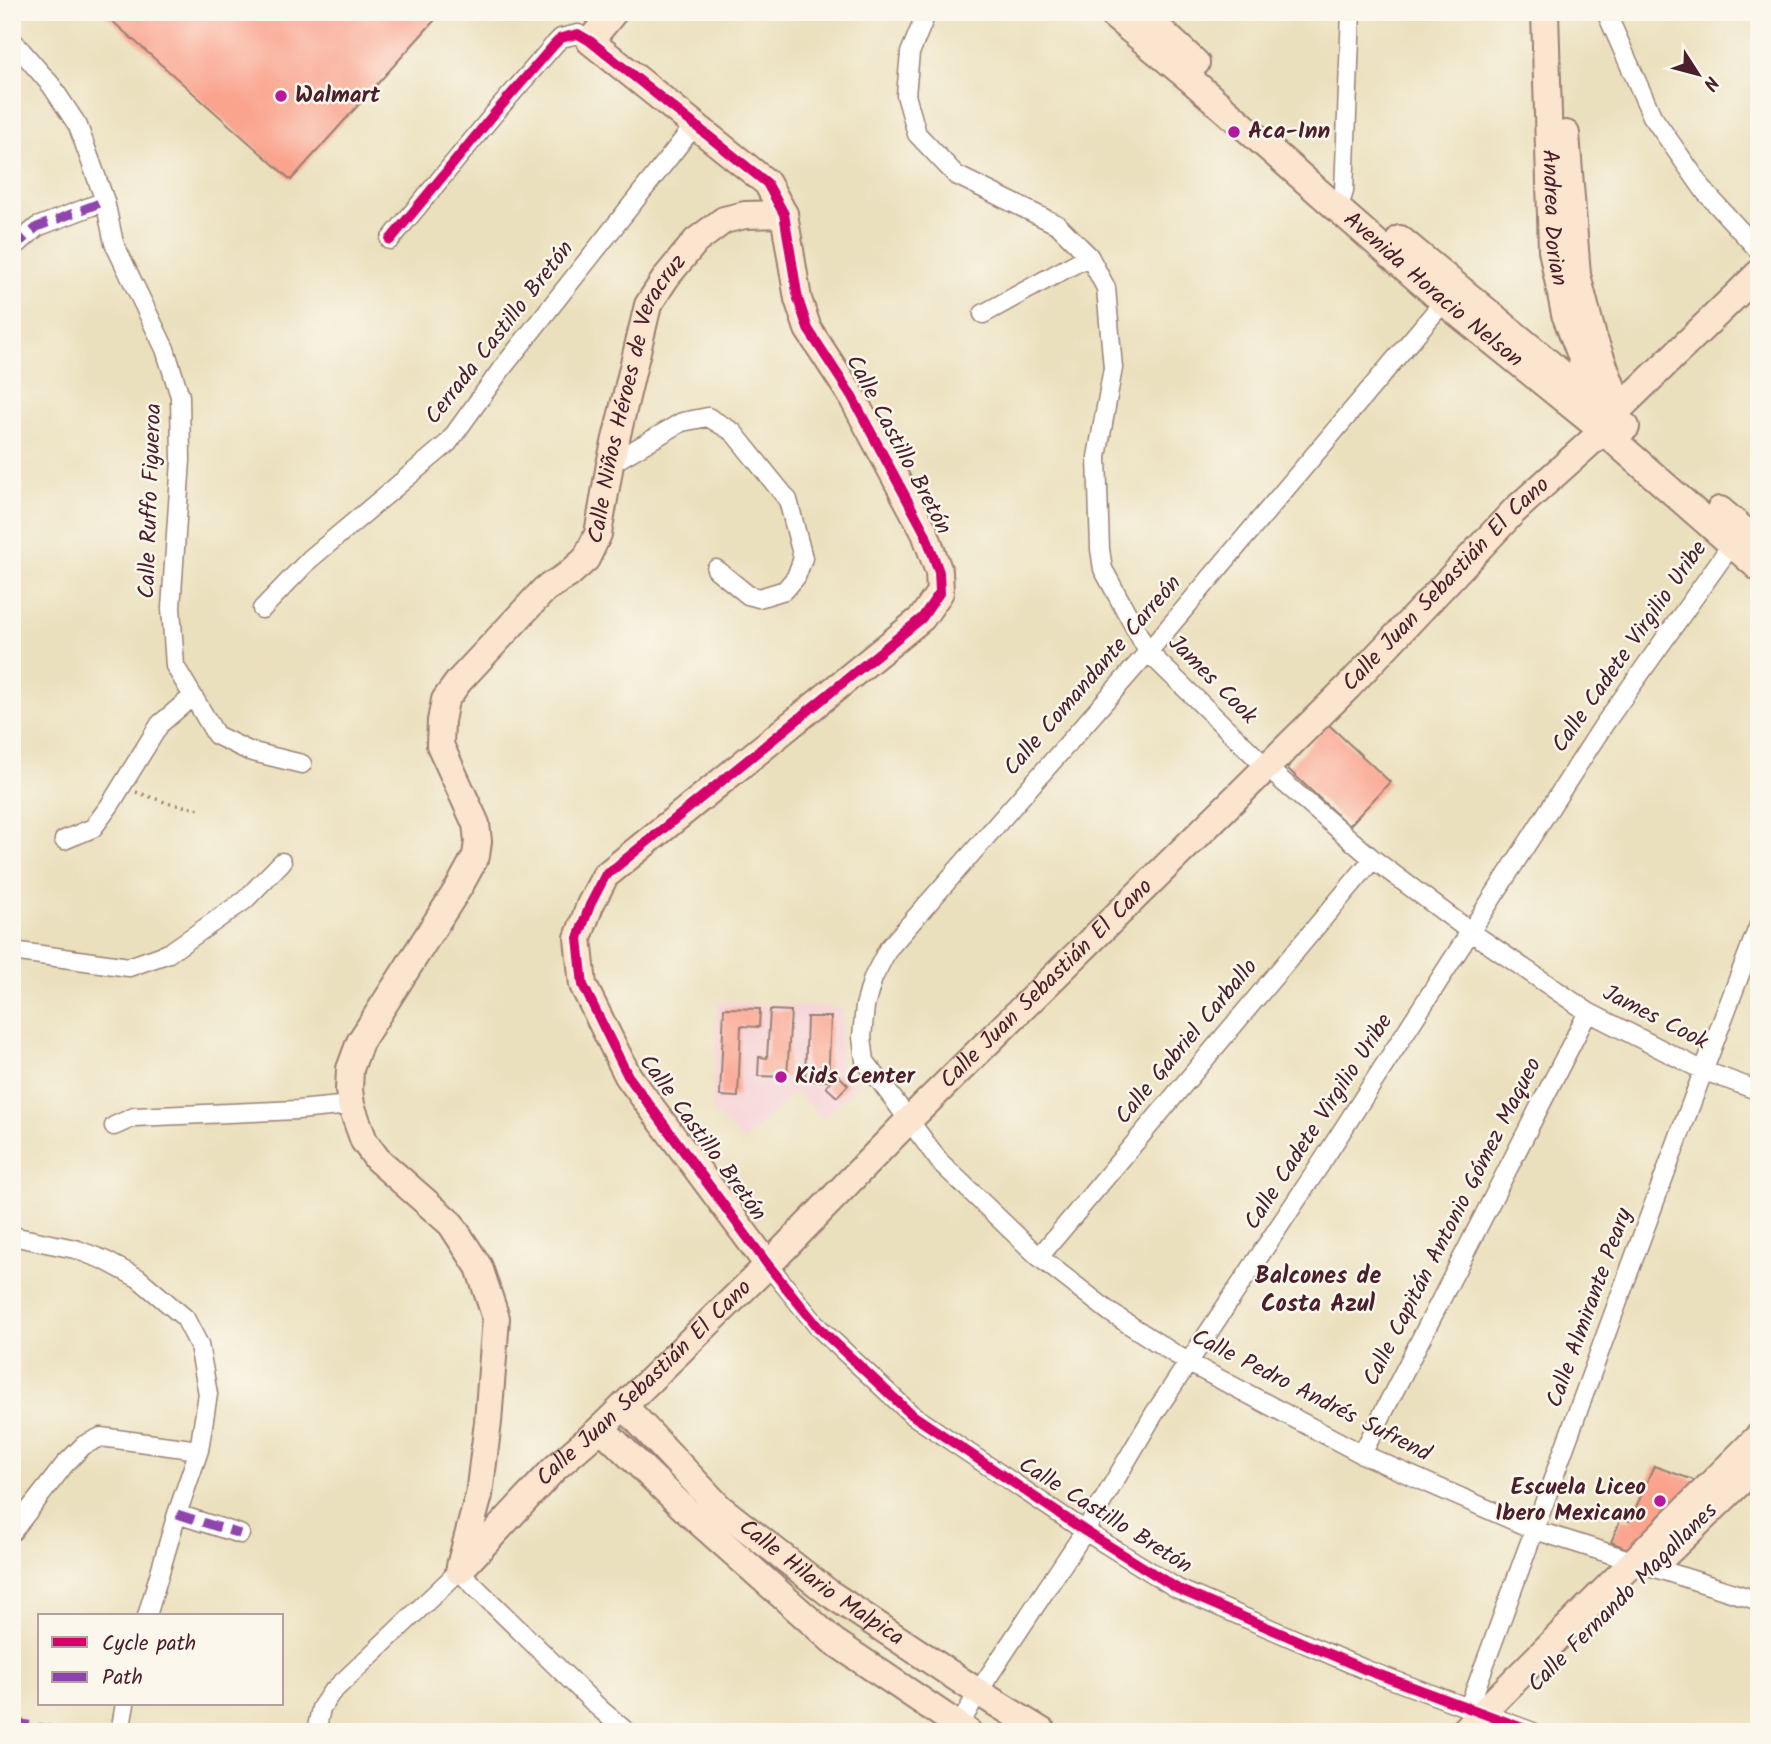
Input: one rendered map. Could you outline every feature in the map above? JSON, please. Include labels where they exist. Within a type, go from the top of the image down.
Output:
[{"type":"street","points":[[390,240],[554,45],[561,38],[578,34],[590,41],[614,12]]},
{"type":"street","name":"James Cook","points":[[928,12],[910,53],[906,95],[917,134],[956,175],[1058,225],[1089,256],[1106,288],[1113,368],[1097,457],[1100,549],[1103,569],[1148,653],[1266,767],[1373,859],[1471,932],[1588,1012],[1702,1070],[1759,1091]]},
{"type":"street","name":"Avenida Horacio Nelson","points":[[1109,12],[1341,199]]},
{"type":"street","name":"Avenida Horacio Nelson","points":[[1141,12],[1341,199],[1450,294],[1587,406],[1612,418],[1759,543]]},
{"type":"street","points":[[1341,199],[1351,12]]},
{"type":"street","name":"Andrea Dorian","points":[[1545,12],[1552,250],[1565,314],[1592,384],[1587,406]]},
{"type":"street","points":[[1562,12],[1567,158],[1577,275],[1612,418]]},
{"type":"street","points":[[1606,12],[1652,116],[1706,192],[1759,251]]},
{"type":"street","name":"Calle Ruffo Figueroa","points":[[12,40],[51,85],[78,126],[105,201],[114,243],[165,349],[180,396],[181,460],[171,608],[175,666],[216,736],[249,751],[302,764]]},
{"type":"street","name":"Calle Castillo Bretón","points":[[590,41],[767,183],[784,214],[799,299],[808,329],[851,395],[925,533],[939,572],[940,592],[922,618],[605,876],[590,905],[578,938],[583,985],[628,1076],[768,1265],[818,1327],[911,1414],[1085,1531],[1178,1589],[1480,1721],[1533,1732]]},
{"type":"street","name":"Cerrada Castillo Bretón","points":[[262,609],[310,559],[448,443],[602,240],[686,136],[697,127]]},
{"type":"street","points":[[12,249],[37,228],[105,201]]},
{"type":"street","name":"Calle Niños Héroes de Veracruz","points":[[459,1571],[479,1496],[496,1318],[479,1267],[451,1224],[377,1159],[364,1141],[351,1105],[350,1069],[360,1042],[476,856],[476,824],[440,745],[445,700],[459,681],[545,589],[568,575],[586,559],[598,534],[610,464],[648,305],[667,276],[696,241],[724,220],[745,215],[784,214]]},
{"type":"street","points":[[983,314],[1089,256]]},
{"type":"street","name":"Calle Juan Sebastián El Cano","points":[[316,1732],[321,1708],[331,1693],[459,1571],[554,1469],[601,1428],[768,1265],[908,1121],[1348,687],[1514,511],[1759,273]]},
{"type":"street","name":"Calle Comandante Carreón","points":[[908,1121],[865,1061],[862,1037],[865,1006],[873,978],[888,949],[1148,653],[1450,294]]},
{"type":"street","points":[[610,464],[682,422],[708,417],[733,432],[788,500],[803,558],[796,577],[785,590],[759,598],[748,595],[716,569]]},
{"type":"street","name":"Avenida Horacio Nelson","points":[[1612,418],[1732,544],[1759,568]]},
{"type":"street","name":"Calle Cadete Virgilio Uribe","points":[[961,1730],[978,1692],[1085,1531],[1154,1414],[1320,1165],[1603,726],[1732,544]]},
{"type":"street","points":[[64,840],[93,828],[160,724],[193,696]]},
{"type":"street","name":"Calle Gabriel Carballo","points":[[1039,1257],[1373,859]]},
{"type":"street","points":[[12,951],[129,967],[169,953],[245,900],[282,862]]},
{"type":"street","name":"Calle Almirante Peary","points":[[1480,1721],[1535,1531],[1702,1070],[1759,925]]},
{"type":"street","name":"Calle Capitán Antonio Gómez Maqueo","points":[[1362,1454],[1588,1012]]},
{"type":"street","points":[[114,1126],[134,1117],[351,1105]]},
{"type":"street","name":"Calle Pedro Andrés Sufrend","points":[[908,1121],[940,1162],[1039,1257],[1111,1312],[1189,1363],[1362,1454],[1535,1531],[1759,1601]]},
{"type":"street","points":[[12,1236],[75,1249],[104,1260],[148,1285],[185,1318],[200,1345],[208,1394],[199,1450],[148,1614]]},
{"type":"street","name":"Calle Hilario Malpica","points":[[624,1406],[719,1507],[829,1592],[978,1692],[1043,1732]]},
{"type":"street","name":"Calle Hilario Malpica","points":[[601,1428],[687,1511],[833,1641],[961,1730]]},
{"type":"street","name":"Calle Fernando Magallanes","points":[[1644,1564],[1759,1436]]},
{"type":"street","points":[[12,1532],[65,1464],[84,1445],[101,1437],[199,1450]]},
{"type":"street","name":"Calle Fernando Magallanes","points":[[1480,1721],[1644,1564],[1759,1464]]},
{"type":"street","points":[[177,1514],[240,1534]]},
{"type":"street","points":[[459,1571],[598,1708],[627,1732]]},
{"type":"street","points":[[120,1732],[125,1706]]},
{"type":"path","points":[[120,787],[171,804],[201,809]]},
{"type":"shaded area","name":"Kids Center","points":[[718,1002],[843,1008],[839,1067],[857,1086],[823,1119],[796,1091],[744,1142],[712,1110]]},
{"type":"building","name":"Walmart","points":[[102,12],[442,12],[291,180]]},
{"type":"building","points":[[1328,724],[1390,782],[1349,826],[1287,768]]},
{"type":"building","points":[[724,1008],[760,1009],[759,1027],[741,1026],[738,1097],[720,1096]]},
{"type":"building","points":[[770,1010],[791,1011],[787,1077],[758,1076],[759,1057],[767,1058]]},
{"type":"building","points":[[807,1017],[831,1017],[828,1081],[805,1081]]},
{"type":"building","points":[[837,1074],[848,1085],[837,1097],[826,1087]]},
{"type":"building","name":"Escuela Liceo Ibero Mexicano","points":[[1654,1466],[1699,1482],[1634,1552],[1611,1542],[1621,1519],[1630,1521]]},
{"type":"marked path","points":[[12,249],[37,227],[105,201]]},
{"type":"marked path","points":[[177,1514],[240,1534]]},
{"type":"marked path","points":[[12,1722],[64,1732]]},
{"type":"cycle path","points":[[390,240],[554,45],[561,38],[578,34],[767,183],[784,214],[798,299],[808,329],[851,395],[925,533],[939,572],[940,592],[922,618],[605,876],[590,905],[578,938],[583,985],[628,1076],[768,1265],[818,1327],[911,1414],[1085,1531],[1178,1589],[1364,1669],[1533,1732]]},
{"type":"place","name":"Walmart","points":[[281,96]]},
{"type":"place","name":"Aca-Inn","points":[[1234,132]]},
{"type":"place","name":"Kids Center","points":[[781,1077]]},
{"type":"place","name":"Escuela Liceo Ibero Mexicano","points":[[1660,1501]]},
{"type":"district","name":"Balcones de Costa Azul","points":[[1318,1290]]}]
